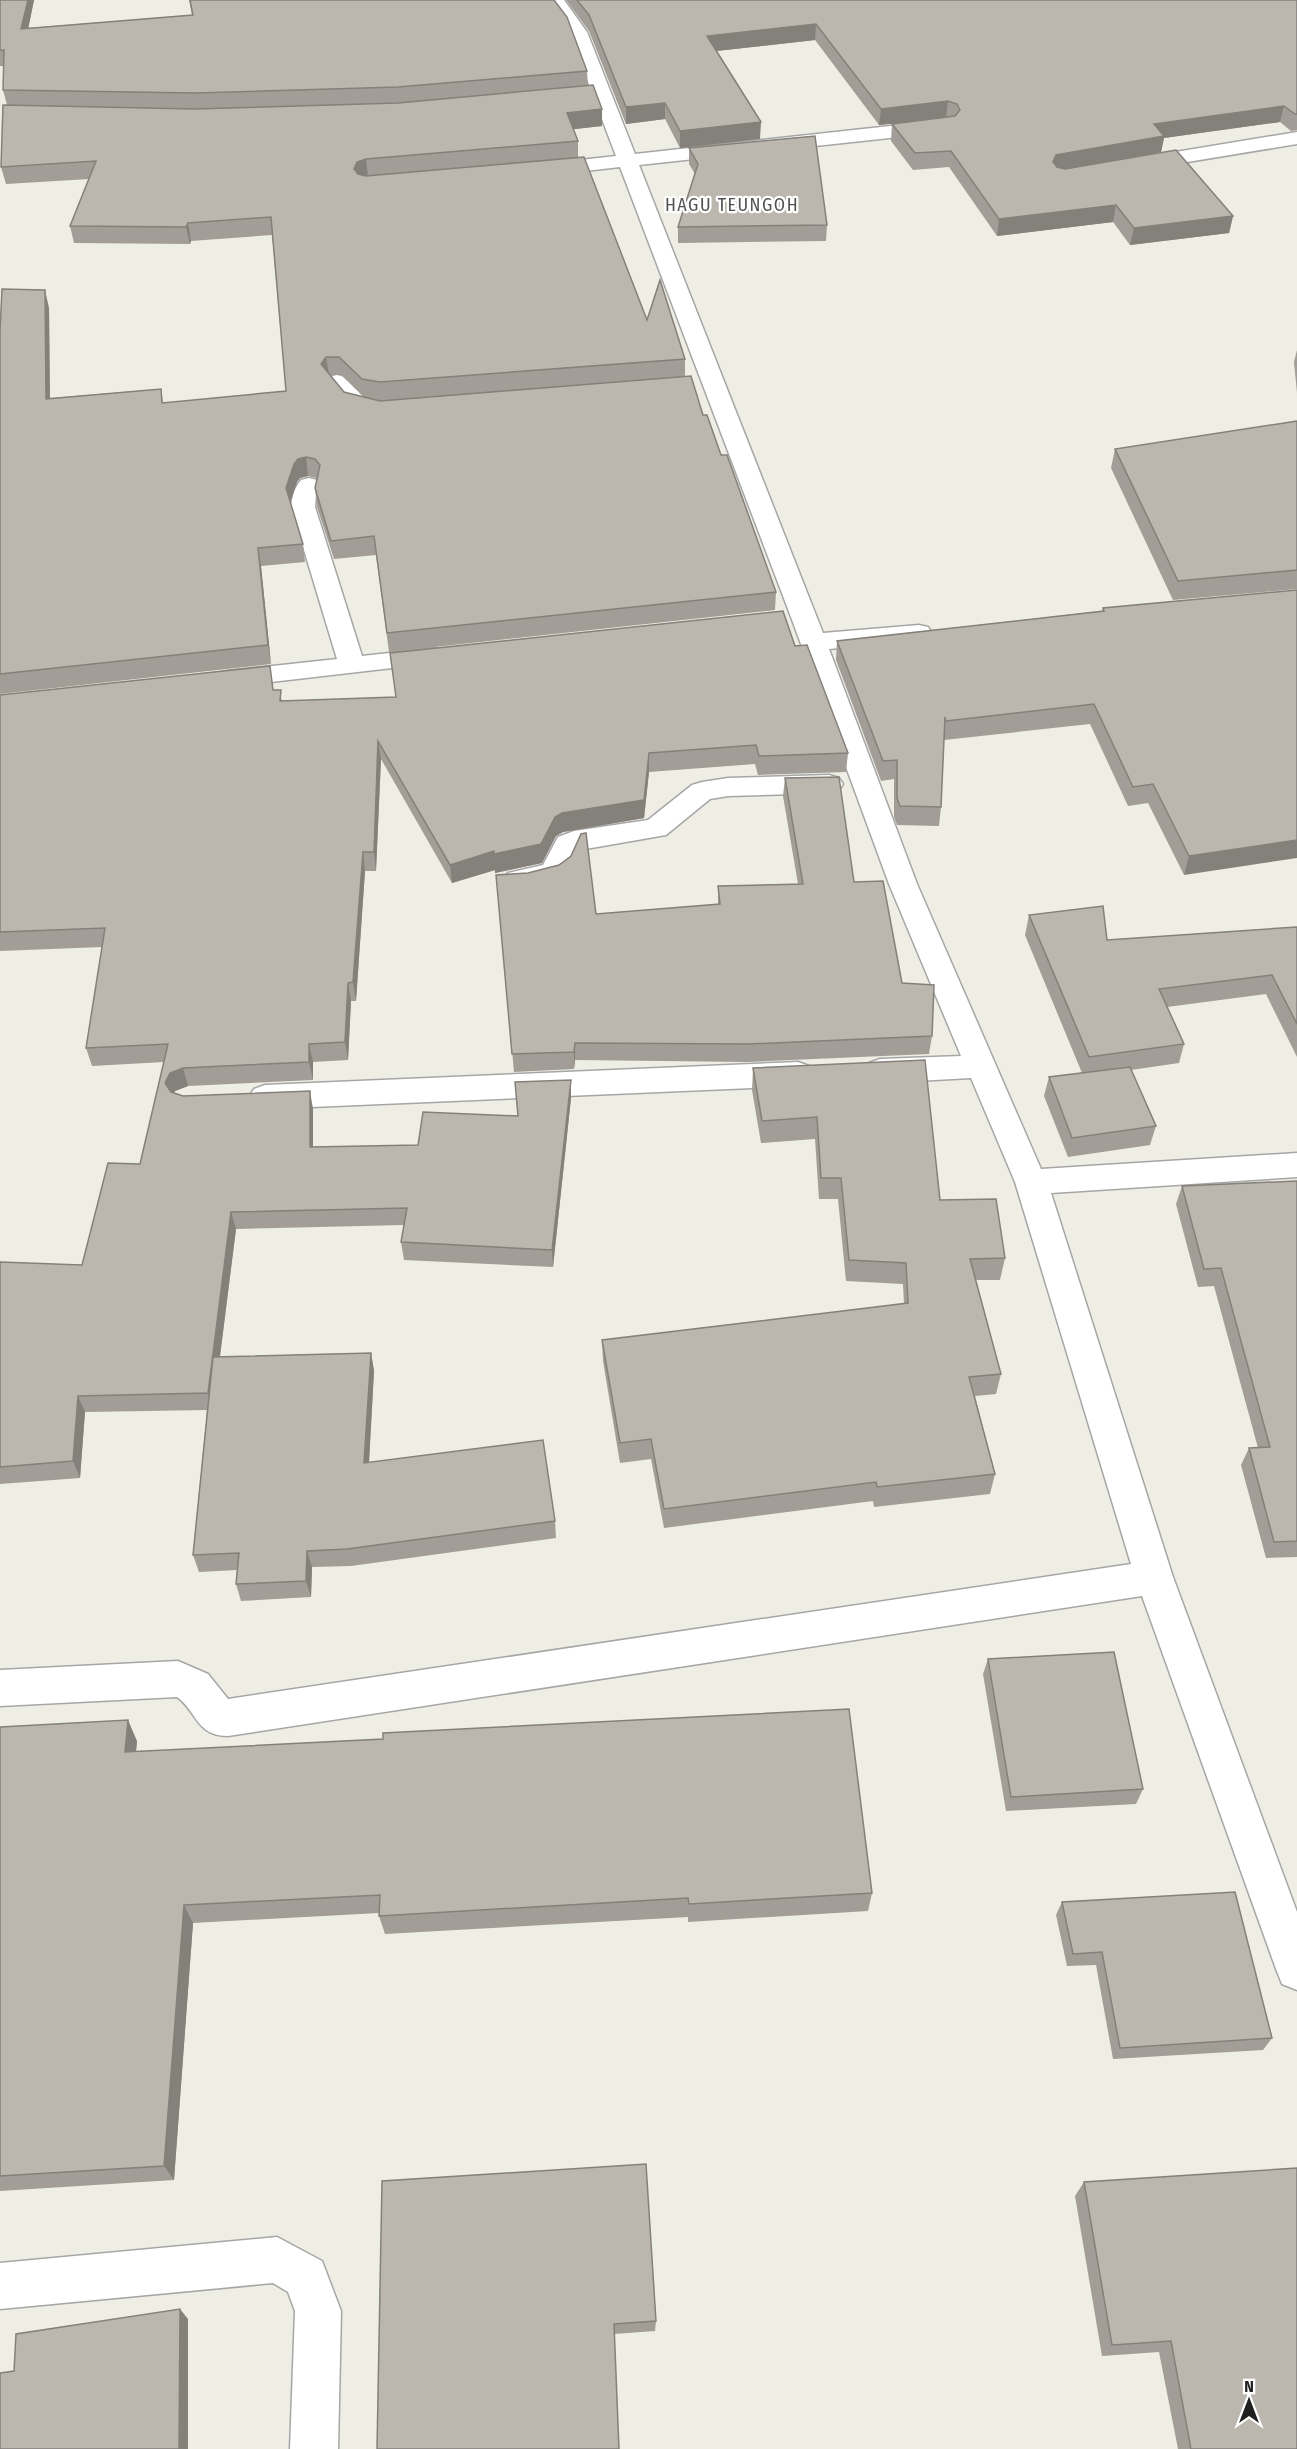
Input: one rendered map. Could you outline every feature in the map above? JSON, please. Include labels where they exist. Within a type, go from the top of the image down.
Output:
[{"type":"street","points":[[555,0],[578,32],[590,95],[629,162],[702,385],[903,884],[1031,1182],[1155,1577],[1297,1969]]},
{"type":"street","points":[[522,172],[946,126]]},
{"type":"street","points":[[1121,167],[1293,143]]},
{"type":"street","points":[[337,382],[352,403],[364,408],[394,409]]},
{"type":"street","points":[[309,485],[304,495],[303,507],[352,665]]},
{"type":"street","points":[[799,626],[944,631]]},
{"type":"street","points":[[200,682],[459,654]]},
{"type":"street","points":[[501,883],[552,873],[558,867],[568,844],[574,841],[656,828],[702,791],[864,783]]},
{"type":"street","points":[[236,1098],[983,1066]]},
{"type":"street","points":[[1031,1182],[1297,1165]]},
{"type":"street","points":[[0,1688],[178,1679],[189,1682],[199,1689],[217,1715],[228,1717],[1155,1577]]},
{"type":"street","points":[[0,2286],[277,2260],[306,2277],[318,2310],[314,2449]]},
{"type":"building","points":[[0,0],[28,0],[21,29],[193,15],[190,0],[554,0],[567,17],[587,71],[398,87],[196,93],[3,90],[4,50],[0,50]]},
{"type":"building","points":[[577,0],[1297,0],[1297,114],[1284,106],[1154,124],[1164,136],[1056,155],[1053,162],[1057,167],[1065,169],[1176,150],[1233,216],[1134,228],[1116,205],[999,219],[951,151],[915,153],[892,124],[955,116],[960,110],[957,104],[948,101],[881,109],[816,24],[707,36],[761,122],[680,131],[665,103],[626,107],[589,15]]},
{"type":"building","points":[[593,85],[602,109],[567,113],[578,141],[366,159],[357,162],[354,169],[358,174],[366,176],[584,157],[647,320],[660,280],[685,359],[380,382],[362,379],[339,357],[326,357],[321,364],[344,392],[380,401],[691,376],[703,415],[707,415],[721,455],[727,455],[776,592],[387,633],[374,536],[331,541],[315,488],[320,465],[315,459],[306,457],[298,459],[294,464],[286,488],[303,544],[258,548],[268,645],[0,674],[2,289],[45,290],[46,399],[161,389],[162,403],[286,391],[271,217],[188,223],[186,227],[70,226],[96,161],[1,167],[3,105],[196,109],[398,103]]},
{"type":"building","points":[[815,136],[827,225],[678,227],[698,164],[689,148]]},
{"type":"building","points":[[1297,421],[1297,570],[1178,581],[1115,449]]},
{"type":"building","points":[[1297,590],[1297,840],[1189,856],[1153,784],[1133,787],[1094,704],[946,721],[945,717],[941,807],[900,806],[897,798],[897,760],[883,761],[837,641],[1104,611],[1103,608]]},
{"type":"building","points":[[783,611],[795,646],[807,645],[848,753],[759,756],[756,745],[649,753],[644,800],[562,813],[555,817],[541,844],[494,854],[494,851],[450,865],[378,741],[374,852],[363,852],[353,982],[348,983],[345,1042],[309,1044],[309,1062],[183,1068],[170,1073],[165,1083],[171,1092],[183,1096],[310,1091],[310,1147],[418,1145],[423,1112],[518,1116],[515,1082],[571,1080],[552,1250],[401,1242],[407,1208],[231,1212],[208,1393],[78,1396],[73,1461],[0,1467],[0,1262],[82,1265],[108,1163],[140,1164],[168,1044],[86,1048],[105,928],[0,932],[0,695],[270,666],[273,690],[281,690],[280,701],[396,697],[390,653]]},
{"type":"building","points":[[839,777],[854,882],[883,881],[902,983],[934,985],[932,1036],[748,1044],[575,1043],[574,1052],[512,1054],[496,875],[528,873],[559,865],[571,856],[581,834],[586,833],[596,914],[720,904],[718,886],[803,884],[785,778]]},
{"type":"building","points":[[1103,906],[1107,940],[1297,927],[1297,1024],[1272,975],[1159,989],[1184,1044],[1089,1057],[1029,915]]},
{"type":"building","points":[[925,1060],[940,1200],[996,1199],[1005,1258],[970,1259],[1001,1374],[969,1377],[995,1474],[877,1487],[876,1482],[664,1509],[651,1439],[620,1443],[602,1340],[908,1303],[906,1263],[849,1260],[841,1178],[821,1178],[817,1117],[762,1121],[753,1068]]},
{"type":"building","points":[[1130,1067],[1156,1126],[1072,1138],[1049,1077]]},
{"type":"building","points":[[1297,1181],[1297,1541],[1274,1542],[1249,1448],[1270,1447],[1221,1268],[1204,1269],[1182,1186]]},
{"type":"building","points":[[371,1353],[364,1463],[543,1440],[555,1521],[347,1549],[307,1551],[306,1581],[236,1584],[239,1553],[193,1555],[213,1357]]},
{"type":"building","points":[[1114,1652],[1143,1789],[1011,1797],[988,1659]]},
{"type":"building","points":[[849,1709],[872,1893],[689,1904],[688,1898],[379,1916],[380,1895],[184,1905],[164,2166],[0,2176],[0,1727],[128,1720],[125,1752],[383,1739],[383,1733]]},
{"type":"building","points":[[1235,1892],[1272,2038],[1120,2048],[1102,1952],[1073,1954],[1062,1902]]},
{"type":"building","points":[[646,2164],[656,2321],[614,2324],[619,2449],[377,2449],[382,2181]]},
{"type":"building","points":[[1297,2168],[1297,2449],[1191,2449],[1171,2341],[1112,2345],[1084,2182]]},
{"type":"building","points":[[180,2309],[179,2449],[0,2449],[0,2373],[14,2371],[16,2334]]},
{"type":"district","name":"HAGU TEUNGOH","points":[[732,205]]}]
